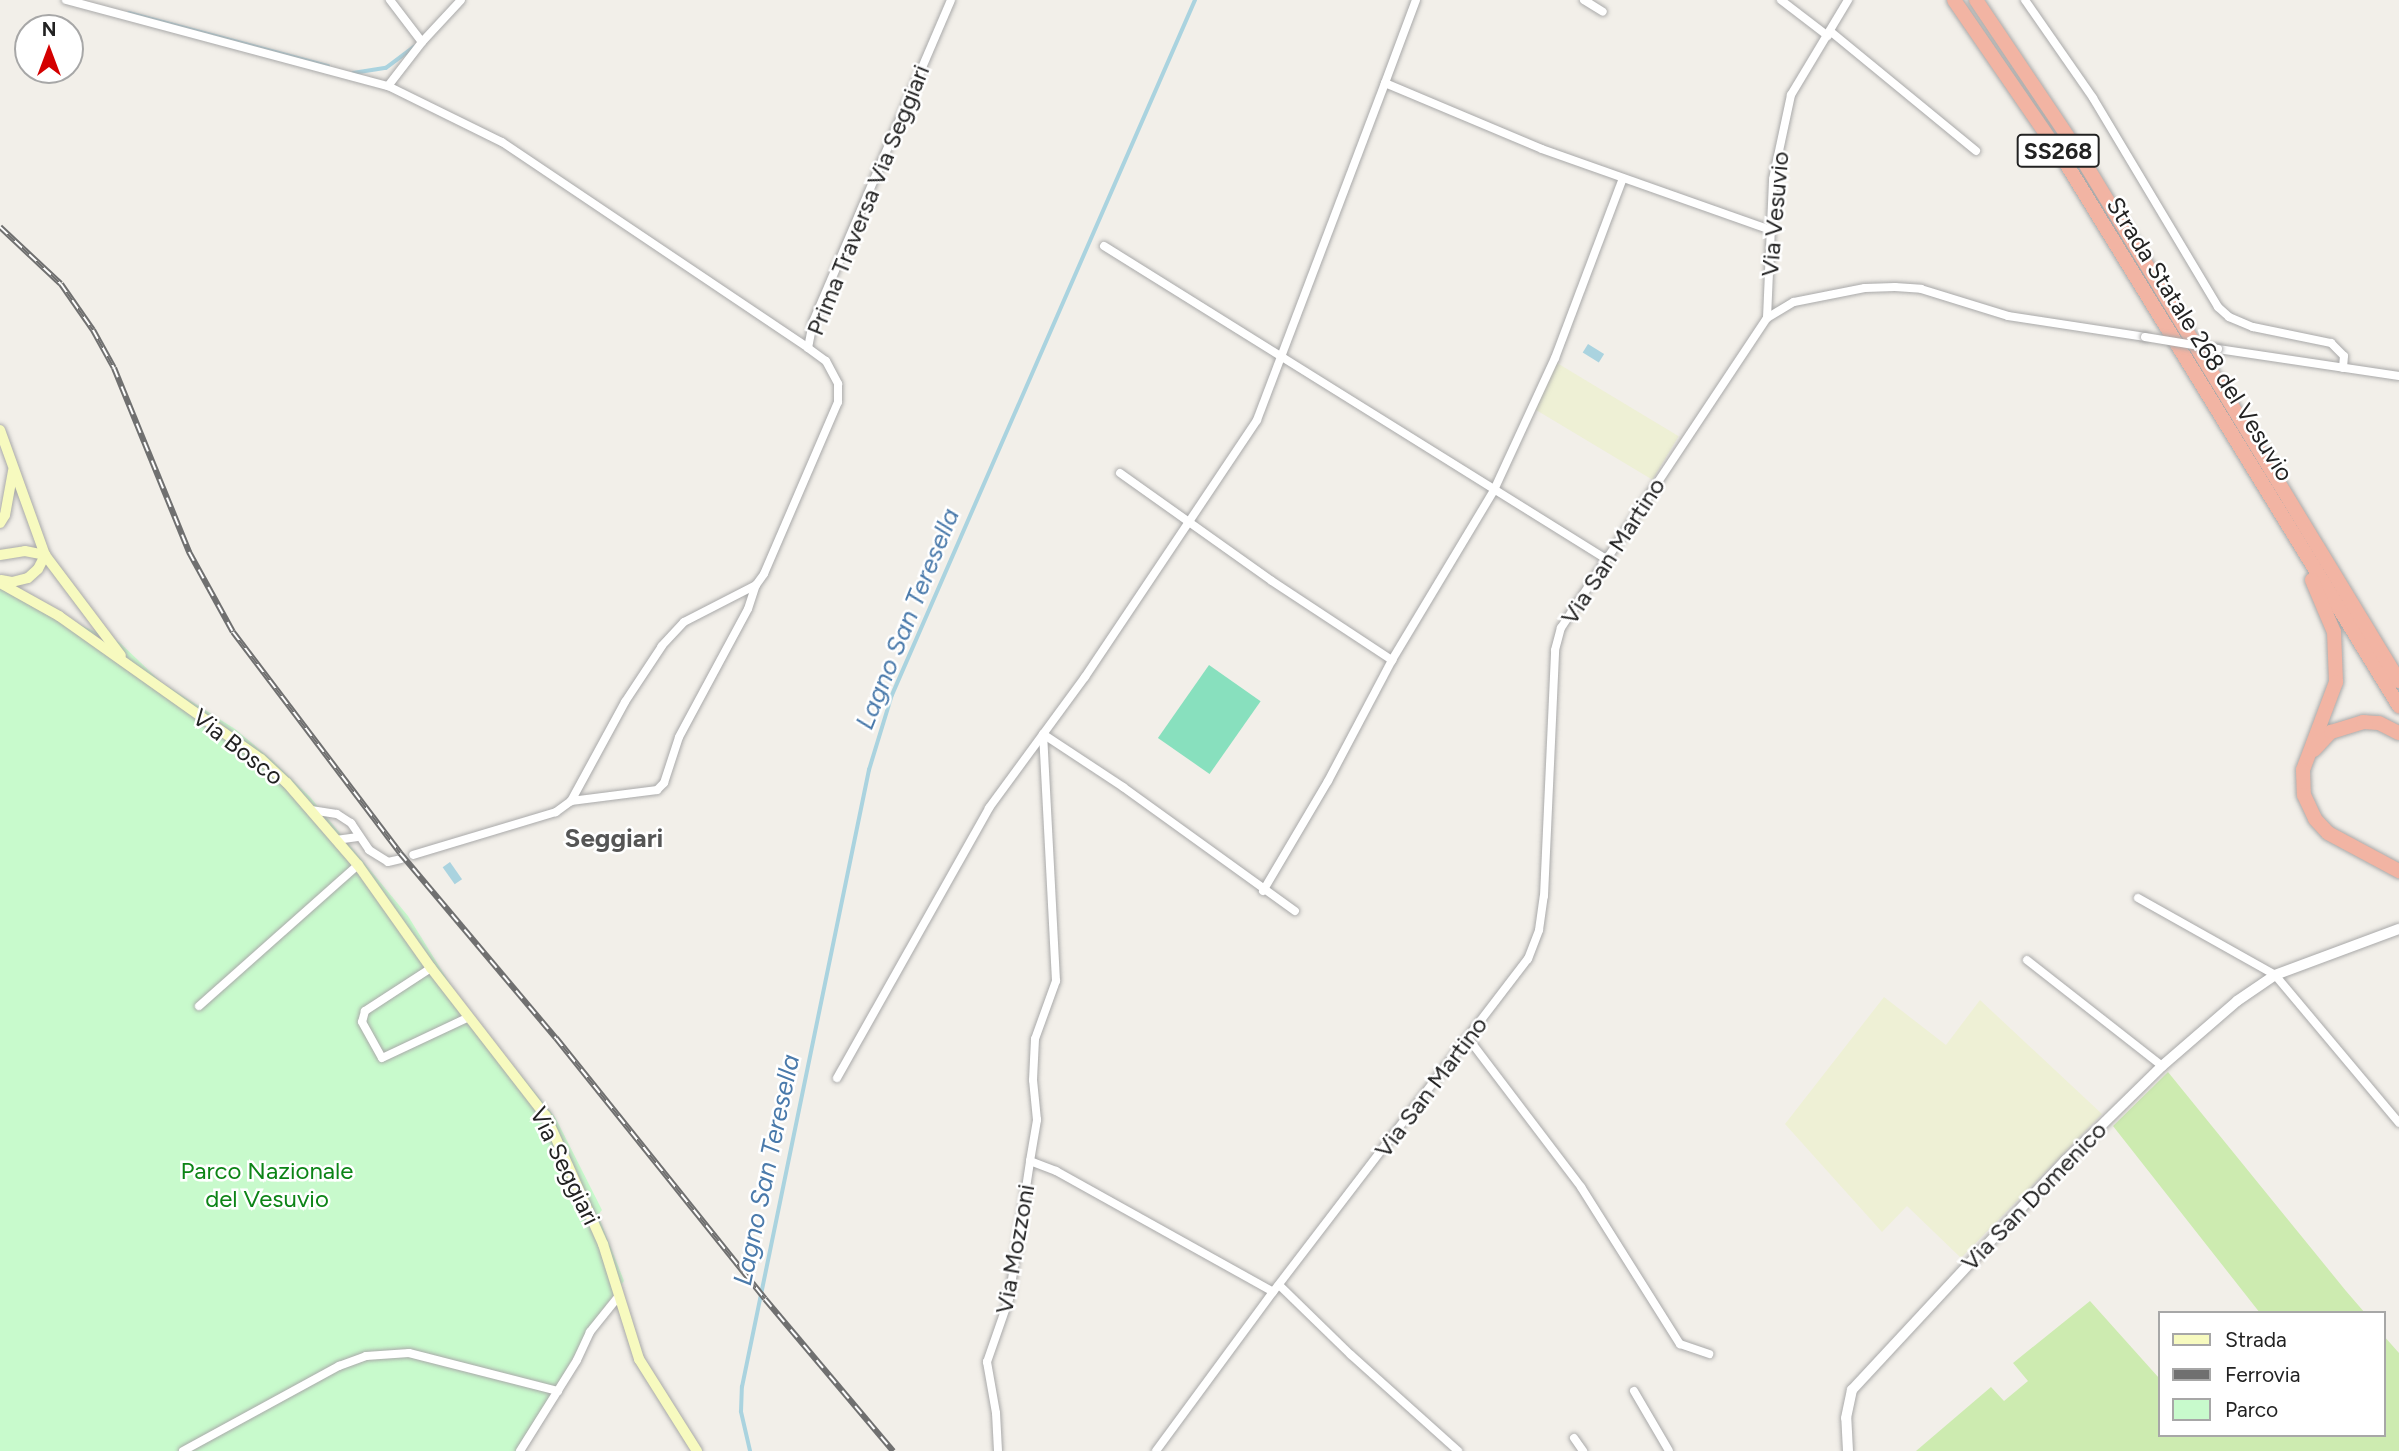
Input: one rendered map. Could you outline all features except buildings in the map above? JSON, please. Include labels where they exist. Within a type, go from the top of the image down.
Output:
[{"type":"highway","name":"Strada Statale 268 del Vesuvio","points":[[1954,0],[2057,150],[2399,706]]},
{"type":"highway","name":"Strada Statale 268 del Vesuvio","points":[[1976,0],[2078,152],[2399,681]]},
{"type":"highway","points":[[2297,539],[2328,612],[2337,657],[2336,681],[2303,770],[2302,786],[2315,820],[2328,833],[2383,860],[2399,871]]},
{"type":"highway","points":[[2308,756],[2331,733],[2347,725],[2379,723],[2399,733]]},
{"type":"highway","points":[[2383,860],[2399,863]]},
{"type":"main road","name":"Via Bosco","points":[[0,429],[45,555],[130,667]]},
{"type":"main road","points":[[0,523],[5,515],[13,468]]},
{"type":"main road","points":[[0,555],[25,551],[45,555],[38,569],[28,578],[0,582]]},
{"type":"main road","name":"Via Bosco","points":[[0,582],[59,617],[261,759],[336,840]]},
{"type":"main road","name":"Via Seggiari","points":[[336,840],[358,865],[431,968],[546,1116],[603,1244],[639,1359],[697,1451]]},
{"type":"street","points":[[66,0],[388,86],[502,142],[808,348]]},
{"type":"street","points":[[390,0],[422,42]]},
{"type":"street","points":[[388,86],[422,42],[461,0]]},
{"type":"street","name":"Prima Traversa Via Seggiari","points":[[572,801],[657,790],[664,783],[679,737],[748,609],[838,402],[838,384],[832,370],[808,348],[813,322],[951,0]]},
{"type":"street","points":[[837,1078],[989,808],[1191,523],[1257,420],[1416,0]]},
{"type":"street","points":[[1584,0],[1603,12]]},
{"type":"street","points":[[1781,0],[1829,33],[1976,151]]},
{"type":"street","name":"Via Vesuvio","points":[[1767,318],[1773,179],[1791,95],[1848,0]]},
{"type":"street","points":[[2025,0],[2093,98],[2218,307],[2229,317],[2253,327],[2331,343],[2344,356],[2343,368]]},
{"type":"street","points":[[1385,83],[1542,149],[1771,230]]},
{"type":"street","points":[[1263,891],[1328,781],[1392,660],[1494,490],[1555,358],[1623,178]]},
{"type":"street","points":[[1104,246],[1606,559]]},
{"type":"street","name":"Via San Martino","points":[[1156,1451],[1276,1288],[1528,959],[1539,930],[1544,896],[1555,650],[1562,628],[1767,318],[1794,302],[1865,288],[1921,289],[2008,316],[2399,376]]},
{"type":"street","points":[[1120,473],[1272,582],[1392,660]]},
{"type":"street","points":[[413,855],[556,813],[572,801],[625,702],[662,646],[684,622],[702,610],[757,585]]},
{"type":"street","points":[[1043,734],[1123,787],[1263,891],[1295,911]]},
{"type":"street","points":[[1030,1161],[1037,1121],[1032,1080],[1035,1039],[1056,981],[1043,734]]},
{"type":"street","points":[[311,810],[337,814],[351,823],[369,850],[388,862],[401,859]]},
{"type":"street","points":[[336,840],[358,837]]},
{"type":"street","points":[[199,1006],[358,865]]},
{"type":"street","points":[[2138,898],[2275,975],[2399,1123]]},
{"type":"street","name":"Via San Domenico","points":[[1848,1451],[1848,1401],[1860,1380],[2066,1160],[2162,1066],[2238,1001],[2275,975],[2399,929]]},
{"type":"street","points":[[2028,960],[2162,1066]]},
{"type":"street","points":[[431,968],[365,1011],[362,1023],[382,1058],[469,1017]]},
{"type":"street","points":[[1468,1038],[1581,1186],[1680,1344],[1709,1354]]},
{"type":"street","name":"Via Mozzoni","points":[[998,1451],[996,1413],[987,1362],[1009,1299],[1030,1161],[1048,1167],[1276,1288],[1458,1451]]},
{"type":"street","points":[[520,1451],[558,1391],[590,1332],[618,1297]]},
{"type":"street","points":[[183,1451],[339,1366],[366,1356],[409,1353],[558,1391]]},
{"type":"street","points":[[1634,1391],[1669,1451]]},
{"type":"street","points":[[1574,1438],[1583,1451]]},
{"type":"green space","points":[[1557,363],[1679,436],[1652,480],[1531,407]]},
{"type":"green space","name":"Parco Nazionale del Vesuvio","points":[[0,580],[78,624],[119,642],[161,682],[235,729],[272,760],[310,797],[408,916],[462,1003],[555,1117],[602,1210],[598,1215],[624,1281],[596,1318],[519,1451],[0,1451]]},
{"type":"green space","points":[[1209,665],[1261,701],[1210,774],[1158,738]]},
{"type":"green space","points":[[1884,997],[1946,1045],[1980,1000],[2102,1114],[1961,1258],[1907,1206],[1882,1232],[1785,1124]]},
{"type":"green space","points":[[2168,1072],[2363,1311],[2258,1311],[2113,1126]]},
{"type":"green space","points":[[2090,1301],[2158,1377],[2158,1437],[2385,1437],[2385,1337],[2399,1353],[2399,1451],[1916,1451],[1991,1387],[2004,1401],[2028,1381],[2013,1363]]},
{"type":"water","points":[[1588,344],[1604,354],[1599,363],[1583,352]]},
{"type":"water","points":[[450,862],[462,879],[455,884],[443,867]]},
{"type":"waterway","name":"Lagno San Teresella","points":[[750,1451],[741,1412],[742,1387],[869,770],[892,695],[1195,0]]},
{"type":"waterway","points":[[129,13],[328,66]]},
{"type":"waterway","points":[[353,73],[386,68],[414,47]]},
{"type":"railway","points":[[0,227],[61,284],[93,330],[114,368],[189,552],[233,632],[400,853],[556,1038],[765,1299],[893,1451]]},
{"type":"district","name":"Seggiari","points":[[614,839]]}]
